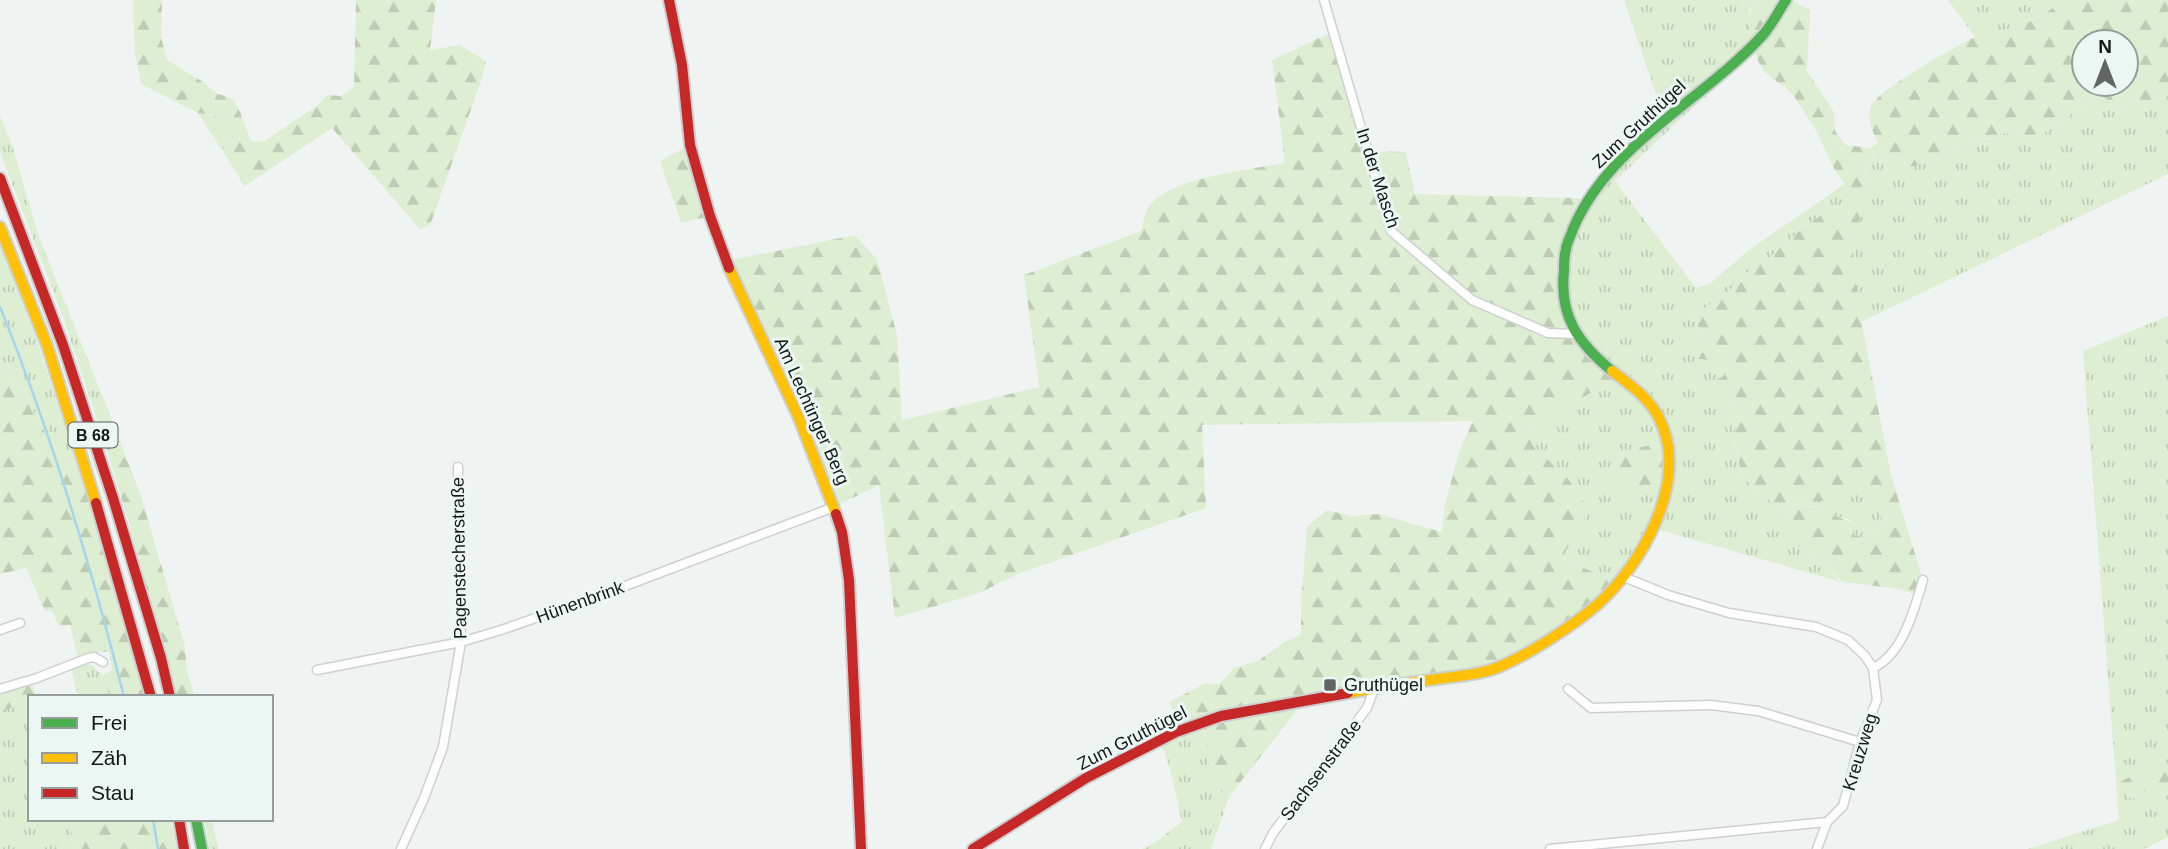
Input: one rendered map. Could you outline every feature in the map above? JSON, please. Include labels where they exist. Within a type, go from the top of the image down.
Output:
[{"type":"main road","name":"Am Lechtinger Berg","points":[[669,0],[682,65],[690,145],[721,250],[798,416],[842,532],[849,580],[861,849]]},
{"type":"main road","name":"Zum Gruthügel","points":[[972,849],[1113,764],[1183,729],[1223,716],[1496,668],[1574,624],[1614,591],[1653,528],[1662,507],[1669,474],[1669,443],[1656,411],[1643,395],[1598,359],[1577,334],[1569,319],[1563,296],[1563,258],[1573,225],[1586,201],[1616,165],[1762,36],[1786,0]]},
{"type":"main road","name":"B 68","points":[[0,178],[63,345],[113,498],[170,695]]},
{"type":"main road","name":"B 68","points":[[0,228],[47,345],[96,501],[150,695]]},
{"type":"main road","points":[[179,821],[184,849]]},
{"type":"main road","points":[[196,821],[202,849]]},
{"type":"street","name":"In der Masch","points":[[1324,0],[1391,231],[1472,300],[1548,333],[1577,334]]},
{"type":"street","name":"Pagenstecherstraße","points":[[401,849],[443,747],[461,642],[458,467]]},
{"type":"street","name":"Hünenbrink","points":[[317,670],[461,642],[596,597],[834,507]]},
{"type":"street","points":[[1624,577],[1668,595],[1729,612],[1816,627],[1848,640],[1873,668],[1882,664],[1891,654],[1903,634],[1923,580]]},
{"type":"street","points":[[0,630],[20,623]]},
{"type":"street","points":[[0,689],[88,658],[94,657],[103,662]]},
{"type":"street","name":"Kreuzweg","points":[[1817,849],[1827,822],[1843,806],[1860,742],[1877,700],[1873,668]]},
{"type":"street","name":"Sachsenstraße","points":[[1265,849],[1273,833],[1367,708],[1374,689]]},
{"type":"street","points":[[1569,690],[1591,708],[1711,705],[1758,711],[1860,742]]},
{"type":"street","points":[[1550,849],[1827,822]]},
{"type":"green space","points":[[133,0],[162,0],[161,37],[167,60],[218,94],[232,98],[251,141],[263,142],[317,106],[327,95],[341,96],[354,87],[356,0],[436,0],[430,50],[459,45],[486,61],[430,225],[420,229],[332,128],[245,186],[222,150],[231,141],[224,120],[198,113],[141,84],[135,53]]},
{"type":"green space","points":[[1624,0],[1756,0],[1749,11],[1755,54],[1615,181],[1696,288],[1710,284],[1746,252],[1846,183],[1857,191],[1866,180],[1864,168],[1874,157],[1869,148],[1878,143],[1888,158],[1937,159],[1973,140],[2004,133],[2039,136],[2094,98],[2105,98],[2116,106],[2168,96],[2168,174],[1861,322],[1853,278],[1852,244],[1862,213],[1842,204],[1804,227],[1767,260],[1752,266],[1742,281],[1693,317],[1705,340],[1710,359],[1724,370],[1724,402],[1735,408],[1736,449],[1742,477],[1773,504],[1784,509],[1795,503],[1814,502],[1870,482],[1883,522],[1862,537],[1854,535],[1850,520],[1828,514],[1822,506],[1796,510],[1784,520],[1799,546],[1817,558],[1841,582],[1653,528],[1614,591],[1610,580],[1562,558],[1532,445],[1533,422],[1577,334],[1562,277],[1586,201],[1665,121]],"holes":[[[1657,443],[1647,494],[1630,492],[1623,487],[1631,450]]]},
{"type":"green space","points":[[1756,0],[1792,0],[1810,10],[1807,71],[1834,112],[1835,131],[1840,138],[1846,145],[1869,148],[1874,157],[1864,168],[1866,180],[1857,191],[1836,171],[1818,134],[1795,98],[1760,64],[1751,42],[1749,28],[1750,14]]},
{"type":"green space","points":[[1948,0],[2053,0],[2054,8],[2025,25],[1975,37]]},
{"type":"green space","points":[[2053,0],[2168,0],[2168,96],[2116,106],[2105,98],[2140,98],[2140,28],[2070,28],[2070,98],[2094,98],[2039,136],[2004,133],[1973,140],[1937,159],[1915,166],[1899,168],[1893,163],[1882,149],[1870,123],[1871,107],[1876,100],[1917,70],[1963,43],[1979,35],[2012,28],[2036,19],[2053,8]]},
{"type":"green space","points":[[1334,31],[1369,151],[1406,152],[1415,194],[1577,198],[1586,201],[1562,277],[1577,334],[1621,378],[1533,422],[1532,445],[1569,480],[1589,510],[1562,558],[1610,580],[1614,591],[1496,668],[1293,703],[1295,713],[1230,795],[1216,789],[1211,771],[1207,746],[1211,719],[1183,729],[1169,702],[1204,684],[1219,684],[1234,668],[1259,660],[1286,641],[1301,635],[1307,527],[1327,510],[1351,516],[1379,514],[1442,532],[1445,505],[1459,452],[1473,421],[1202,425],[1206,508],[1020,573],[979,593],[895,618],[879,485],[834,507],[727,261],[855,235],[877,259],[897,335],[902,420],[1039,387],[1024,275],[1141,231],[1150,205],[1175,188],[1213,176],[1285,163],[1272,60]]},
{"type":"green space","points":[[198,113],[225,120],[231,141],[222,150]]},
{"type":"green space","points":[[0,116],[12,145],[39,237],[117,433],[105,444],[64,320],[0,152]]},
{"type":"green space","points":[[690,145],[710,216],[681,223],[660,161]]},
{"type":"green space","points":[[1850,202],[1857,203],[1862,213],[1852,248],[1858,304],[1891,475],[1923,580],[1919,595],[1899,589],[1843,582],[1817,558],[1799,546],[1789,534],[1784,520],[1791,512],[1801,508],[1822,506],[1830,514],[1851,523],[1855,527],[1854,535],[1862,537],[1882,525],[1870,483],[1822,501],[1795,503],[1784,509],[1773,504],[1742,477],[1736,449],[1735,408],[1724,402],[1711,389],[1715,380],[1724,376],[1724,370],[1710,360],[1699,359],[1687,349],[1691,342],[1705,339],[1693,317],[1742,281],[1752,266],[1767,260],[1804,227],[1829,210]]},
{"type":"green space","points":[[0,243],[37,340],[86,493],[0,360]]},
{"type":"green space","points":[[2168,316],[2168,837],[2144,849],[2028,849],[2119,820],[2083,351]]},
{"type":"green space","points":[[0,360],[86,493],[143,695],[109,695],[103,675],[112,670],[109,652],[98,652],[94,657],[79,661],[70,625],[59,626],[52,611],[45,611],[26,568],[0,574]]},
{"type":"green space","points":[[117,433],[142,499],[185,647],[187,671],[194,694],[191,695],[174,695],[105,444]]},
{"type":"green space","points":[[1657,443],[1669,443],[1677,452],[1674,491],[1645,494],[1629,492],[1619,483],[1617,477],[1621,459],[1630,450]]},
{"type":"green space","points":[[90,664],[103,675],[109,695],[78,695],[71,668]]},
{"type":"green space","points":[[32,682],[35,695],[28,695],[28,718],[13,707],[0,714],[0,692]]},
{"type":"green space","points":[[13,707],[28,718],[28,821],[69,821],[76,849],[0,849],[0,714]]},
{"type":"green space","points":[[1211,719],[1216,789],[1230,795],[1211,849],[1143,849],[1182,822],[1171,772],[1160,739]]},
{"type":"green space","points":[[2168,762],[2168,795],[2163,797],[2158,785],[2151,786],[2136,799],[2127,797],[2120,782],[2130,777],[2154,773],[2157,766],[2167,765]]},
{"type":"green space","points":[[69,821],[171,821],[177,849],[76,849]]},
{"type":"green space","points":[[204,821],[212,821],[218,849],[210,849]]},
{"type":"waterway","points":[[0,307],[69,500],[123,695]]},
{"type":"waterway","points":[[153,821],[158,849]]},
{"type":"traffic: fast","points":[[1612,371],[1589,350],[1568,315],[1563,287],[1564,260],[1573,229],[1589,199],[1609,172],[1658,125],[1712,82],[1766,32],[1786,0]]},
{"type":"traffic: fast","points":[[196,821],[202,849]]},
{"type":"traffic: slow","points":[[0,227],[47,345],[96,503]]},
{"type":"traffic: slow","points":[[729,268],[798,416],[836,514]]},
{"type":"traffic: slow","points":[[1348,693],[1468,675],[1499,667],[1564,630],[1615,587],[1631,567],[1657,520],[1669,469],[1668,444],[1656,412],[1639,392],[1612,371]]},
{"type":"traffic: jam","points":[[669,0],[682,65],[690,145],[710,216],[729,268]]},
{"type":"traffic: jam","points":[[0,178],[63,345],[113,498],[170,695]]},
{"type":"traffic: jam","points":[[96,503],[150,695]]},
{"type":"traffic: jam","points":[[836,514],[842,532],[849,580],[861,849]]},
{"type":"traffic: jam","points":[[973,849],[1086,778],[1176,732],[1221,716],[1348,693]]},
{"type":"traffic: jam","points":[[179,821],[184,849]]},
{"type":"place","name":"Gruthügel","points":[[1330,685]]}]
